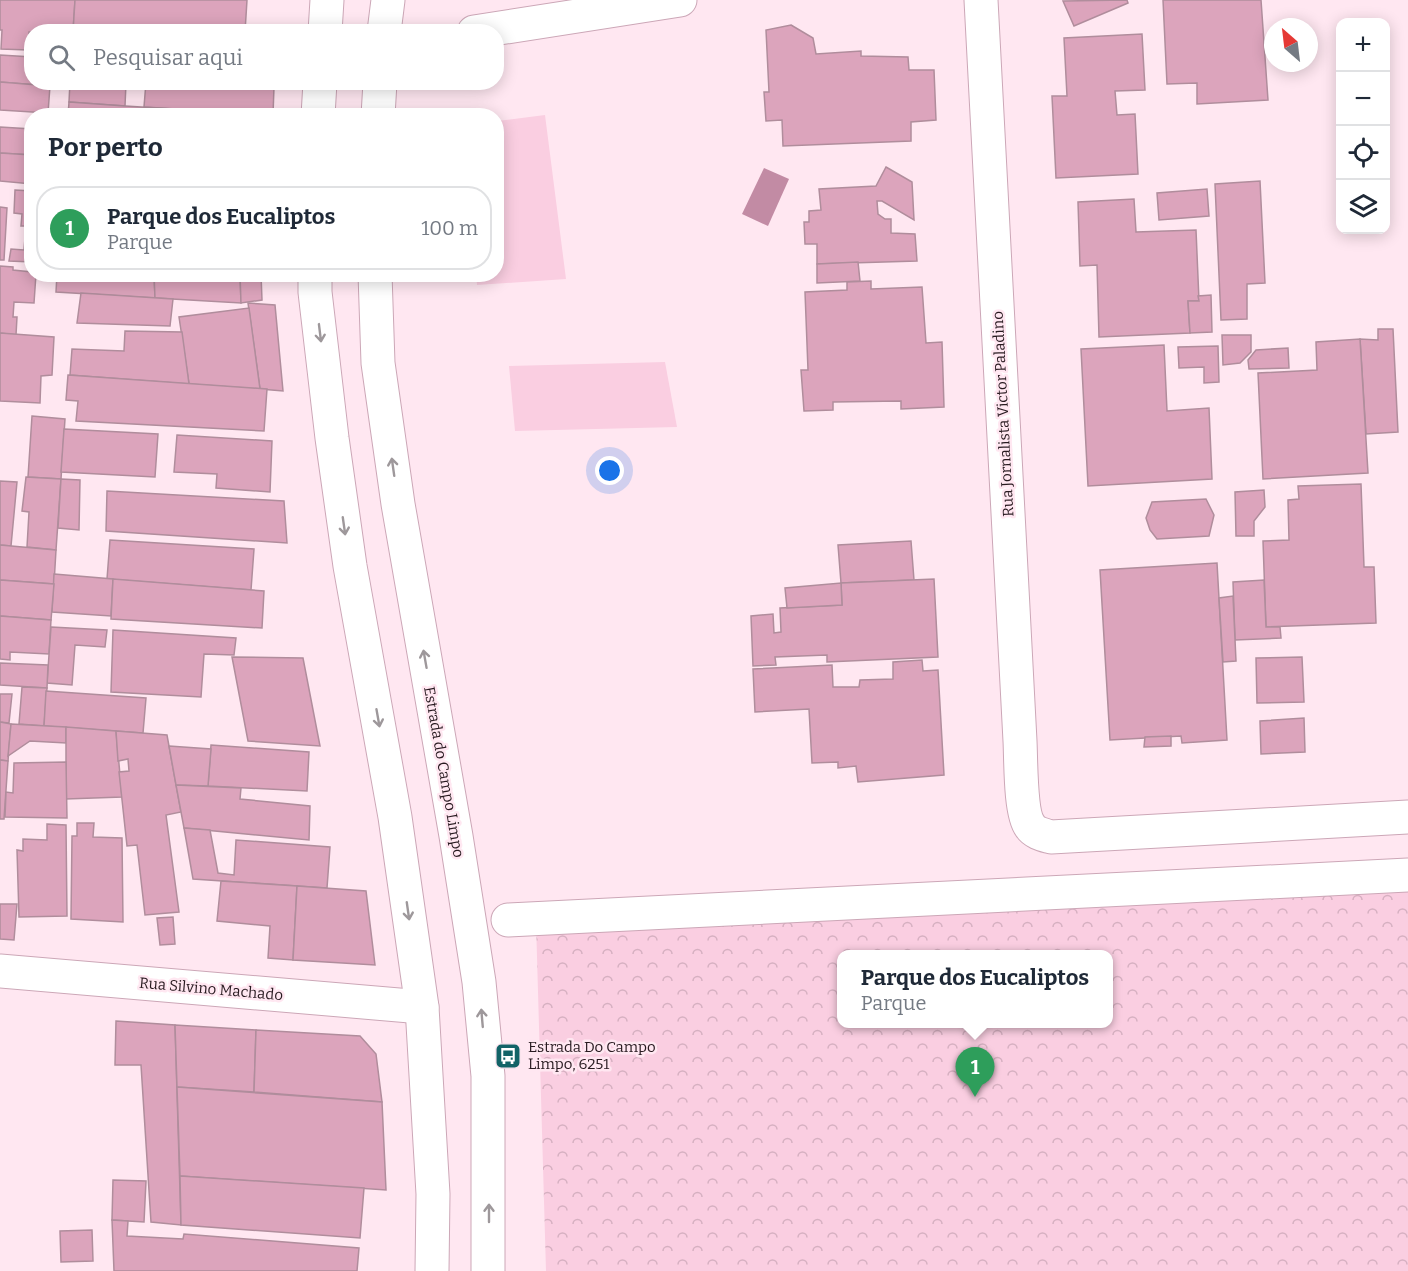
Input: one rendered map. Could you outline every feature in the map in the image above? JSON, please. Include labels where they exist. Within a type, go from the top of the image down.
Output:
[{"type":"street","points":[[326,24],[327,0]]},
{"type":"street","points":[[385,24],[388,0]]},
{"type":"street","points":[[504,27],[680,0]]},
{"type":"street","name":"Rua Jornalista Victor Paladino","points":[[981,0],[1020,741],[1024,807],[1030,827],[1038,833],[1051,837],[1408,817]]},
{"type":"street","points":[[318,108],[320,90]]},
{"type":"street","points":[[378,108],[380,90]]},
{"type":"street","points":[[315,282],[332,438],[350,566],[395,817],[422,1007],[433,1194],[432,1271]]},
{"type":"street","name":"Estrada do Campo Limpo","points":[[375,282],[378,363],[395,480],[479,982],[488,1076],[488,1271]]},
{"type":"street","points":[[508,920],[1408,875]]},
{"type":"street","name":"Rua Silvino Machado","points":[[0,971],[422,1007]]},
{"type":"green space","points":[[545,115],[566,279],[477,285],[477,282],[504,282],[504,120]]},
{"type":"green space","points":[[665,362],[677,427],[515,431],[509,366]]},
{"type":"green space","points":[[1408,889],[1408,1271],[546,1271],[536,922]]},
{"type":"shaded area","points":[[764,168],[789,179],[768,226],[742,214]]},
{"type":"building","points":[[0,0],[75,0],[74,24],[24,24],[24,50],[1,49],[2,30],[0,30]]},
{"type":"building","points":[[75,0],[247,0],[246,24],[74,24]]},
{"type":"building","points":[[1127,0],[1128,3],[1074,26],[1063,1]]},
{"type":"building","points":[[1163,0],[1261,0],[1264,72],[1266,72],[1268,100],[1197,104],[1197,83],[1167,84]]},
{"type":"building","points":[[791,25],[813,38],[816,54],[861,51],[861,56],[908,57],[909,70],[934,70],[936,120],[911,122],[911,141],[783,146],[782,120],[766,121],[764,92],[769,92],[766,30]]},
{"type":"building","points":[[1142,34],[1145,90],[1115,91],[1117,115],[1135,114],[1138,174],[1056,178],[1052,96],[1067,96],[1064,38]]},
{"type":"building","points":[[0,55],[24,56],[24,84],[0,82]]},
{"type":"building","points":[[0,82],[24,84],[24,90],[50,90],[48,108],[24,108],[24,112],[0,110]]},
{"type":"building","points":[[70,90],[126,90],[125,106],[69,102]]},
{"type":"building","points":[[145,90],[274,90],[273,108],[144,107]]},
{"type":"building","points":[[69,102],[161,108],[69,108]]},
{"type":"building","points":[[0,127],[24,128],[24,154],[0,153]]},
{"type":"building","points":[[0,153],[24,154],[24,183],[0,181]]},
{"type":"building","points":[[886,167],[912,182],[914,220],[882,201],[877,201],[878,214],[885,219],[891,219],[891,233],[915,234],[917,261],[817,264],[817,244],[805,244],[804,222],[809,222],[809,211],[821,210],[819,189],[876,186]]},
{"type":"building","points":[[1260,181],[1265,283],[1247,284],[1247,319],[1221,320],[1215,184]]},
{"type":"building","points":[[1207,189],[1209,216],[1159,220],[1157,193]]},
{"type":"building","points":[[15,190],[24,191],[24,226],[21,226],[22,214],[14,213]]},
{"type":"building","points":[[1134,199],[1136,232],[1196,230],[1199,301],[1188,301],[1190,333],[1099,337],[1097,265],[1080,266],[1078,202]]},
{"type":"building","points":[[0,207],[7,208],[4,260],[0,260]]},
{"type":"building","points":[[11,249],[24,250],[24,262],[9,261]]},
{"type":"building","points":[[858,262],[860,281],[817,283],[817,264]]},
{"type":"building","points":[[0,266],[13,267],[13,270],[24,271],[24,282],[35,282],[34,303],[14,302],[13,317],[17,317],[16,335],[0,333]]},
{"type":"building","points":[[871,281],[871,289],[922,287],[926,343],[942,342],[944,407],[901,409],[901,401],[833,402],[833,410],[804,411],[801,370],[808,370],[805,292],[847,290],[847,282]]},
{"type":"building","points":[[57,282],[154,282],[155,298],[56,292]]},
{"type":"building","points":[[154,282],[240,282],[241,303],[155,298]]},
{"type":"building","points":[[240,282],[261,282],[262,300],[241,303]]},
{"type":"building","points":[[81,293],[173,299],[170,326],[77,323]]},
{"type":"building","points":[[1211,295],[1212,332],[1190,333],[1188,301],[1199,301],[1198,296]]},
{"type":"building","points":[[248,303],[275,305],[283,391],[260,389]]},
{"type":"building","points":[[249,308],[260,389],[189,384],[179,317]]},
{"type":"building","points":[[1378,329],[1393,329],[1398,432],[1366,434],[1360,339],[1378,340]]},
{"type":"building","points":[[125,331],[182,332],[189,384],[70,375],[72,349],[124,351]]},
{"type":"building","points":[[0,333],[54,337],[52,375],[41,376],[40,403],[0,401]]},
{"type":"building","points":[[1222,335],[1251,335],[1251,352],[1240,363],[1223,365]]},
{"type":"building","points":[[1360,339],[1368,473],[1263,479],[1258,373],[1317,370],[1316,342]]},
{"type":"building","points":[[1164,345],[1167,411],[1209,408],[1212,479],[1088,486],[1081,349]]},
{"type":"building","points":[[1218,346],[1219,382],[1204,383],[1204,367],[1179,368],[1178,347]]},
{"type":"building","points":[[1288,348],[1289,368],[1249,369],[1248,360],[1256,350]]},
{"type":"building","points":[[68,375],[267,389],[264,431],[76,421],[78,401],[66,400]]},
{"type":"building","points":[[32,416],[65,419],[61,479],[28,477]]},
{"type":"building","points":[[64,429],[158,434],[155,477],[61,472]]},
{"type":"building","points":[[177,435],[272,441],[270,492],[216,488],[217,474],[174,472]]},
{"type":"building","points":[[26,477],[61,479],[56,550],[27,547],[29,512],[22,511]]},
{"type":"building","points":[[61,479],[80,480],[79,530],[58,528]]},
{"type":"building","points":[[0,481],[17,482],[11,546],[0,545]]},
{"type":"building","points":[[1361,484],[1364,567],[1374,567],[1376,623],[1266,627],[1263,541],[1289,540],[1288,500],[1299,499],[1298,486]]},
{"type":"building","points":[[1264,490],[1265,507],[1254,521],[1254,536],[1236,536],[1235,492]]},
{"type":"building","points":[[107,491],[284,501],[287,543],[106,531]]},
{"type":"building","points":[[1206,499],[1214,515],[1209,536],[1157,539],[1150,530],[1146,518],[1152,502]]},
{"type":"building","points":[[110,540],[254,549],[251,590],[107,579]]},
{"type":"building","points":[[911,541],[914,580],[841,583],[838,545]]},
{"type":"building","points":[[0,545],[56,550],[54,584],[0,580]]},
{"type":"building","points":[[1217,563],[1227,740],[1182,743],[1181,736],[1110,740],[1100,570]]},
{"type":"building","points":[[54,574],[113,579],[111,616],[52,612]]},
{"type":"building","points":[[113,579],[264,591],[262,628],[111,619]]},
{"type":"building","points":[[934,579],[938,657],[827,662],[827,655],[775,657],[776,665],[753,666],[751,616],[773,614],[774,633],[781,632],[780,608],[842,605],[841,583]]},
{"type":"building","points":[[0,580],[54,584],[51,620],[0,616]]},
{"type":"building","points":[[1264,580],[1266,627],[1280,627],[1281,638],[1235,640],[1233,582]]},
{"type":"building","points":[[841,583],[842,605],[787,608],[785,588]]},
{"type":"building","points":[[1233,596],[1236,661],[1223,662],[1219,598]]},
{"type":"building","points":[[0,616],[51,620],[49,654],[10,652],[10,660],[0,659]]},
{"type":"building","points":[[51,627],[107,630],[105,647],[75,645],[72,685],[47,683]]},
{"type":"building","points":[[113,630],[236,638],[234,655],[204,654],[201,697],[111,692]]},
{"type":"building","points":[[232,657],[303,658],[320,746],[248,741]]},
{"type":"building","points":[[1302,657],[1304,702],[1257,703],[1256,658]]},
{"type":"building","points":[[922,660],[923,671],[938,670],[944,775],[858,782],[856,766],[838,768],[838,762],[812,763],[809,709],[755,712],[753,669],[832,665],[833,687],[859,687],[860,680],[893,679],[893,662]]},
{"type":"building","points":[[0,663],[48,665],[47,688],[0,685]]},
{"type":"building","points":[[22,687],[47,688],[44,726],[19,724]]},
{"type":"building","points":[[46,691],[146,698],[143,733],[44,726]]},
{"type":"building","points":[[0,694],[12,694],[9,723],[0,722]]},
{"type":"building","points":[[1304,718],[1305,752],[1261,754],[1260,721]]},
{"type":"building","points":[[0,722],[11,724],[8,761],[0,760]]},
{"type":"building","points":[[11,724],[66,727],[66,743],[30,741],[8,756]]},
{"type":"building","points":[[66,727],[116,731],[122,797],[66,799]]},
{"type":"building","points":[[116,731],[167,735],[181,812],[166,815],[179,912],[145,915],[137,845],[127,846],[119,772],[129,771],[128,759],[118,761]]},
{"type":"building","points":[[1171,736],[1171,746],[1144,747],[1145,737]]},
{"type":"building","points":[[211,745],[309,752],[307,791],[208,786]]},
{"type":"building","points":[[169,746],[211,749],[208,786],[176,785]]},
{"type":"building","points":[[0,760],[8,761],[4,819],[0,819]]},
{"type":"building","points":[[66,762],[67,818],[5,817],[6,792],[13,793],[14,763]]},
{"type":"building","points":[[176,785],[241,788],[240,799],[310,806],[309,840],[184,828]]},
{"type":"building","points":[[77,823],[94,823],[93,837],[122,838],[123,922],[71,919],[72,836],[77,836]]},
{"type":"building","points":[[47,824],[66,825],[67,916],[19,917],[17,850],[23,851],[23,839],[47,840]]},
{"type":"building","points":[[184,828],[210,830],[218,873],[234,875],[236,840],[330,847],[327,888],[193,879]]},
{"type":"building","points":[[221,881],[297,886],[293,960],[268,958],[270,926],[217,921]]},
{"type":"building","points":[[297,886],[366,891],[375,965],[293,960]]},
{"type":"building","points":[[0,904],[17,904],[14,940],[0,939]]},
{"type":"building","points":[[173,917],[175,944],[160,945],[157,918]]},
{"type":"building","points":[[116,1021],[175,1025],[181,1225],[151,1222],[141,1065],[115,1065]]},
{"type":"building","points":[[175,1025],[256,1030],[254,1092],[177,1087]]},
{"type":"building","points":[[256,1030],[360,1036],[376,1054],[382,1102],[254,1092]]},
{"type":"building","points":[[177,1087],[382,1102],[386,1190],[180,1176]]},
{"type":"building","points":[[180,1176],[364,1188],[360,1238],[181,1225]]},
{"type":"building","points":[[113,1180],[146,1181],[144,1222],[112,1220]]},
{"type":"building","points":[[112,1220],[128,1221],[127,1236],[183,1239],[184,1234],[359,1248],[357,1271],[114,1271]]},
{"type":"building","points":[[92,1230],[93,1261],[61,1262],[60,1231]]},
{"type":"place","name":"Estrada Do Campo Limpo, 6251","points":[[508,1056]]},
{"type":"place","name":"Parque dos Eucaliptos","points":[[975,1097]]}]
